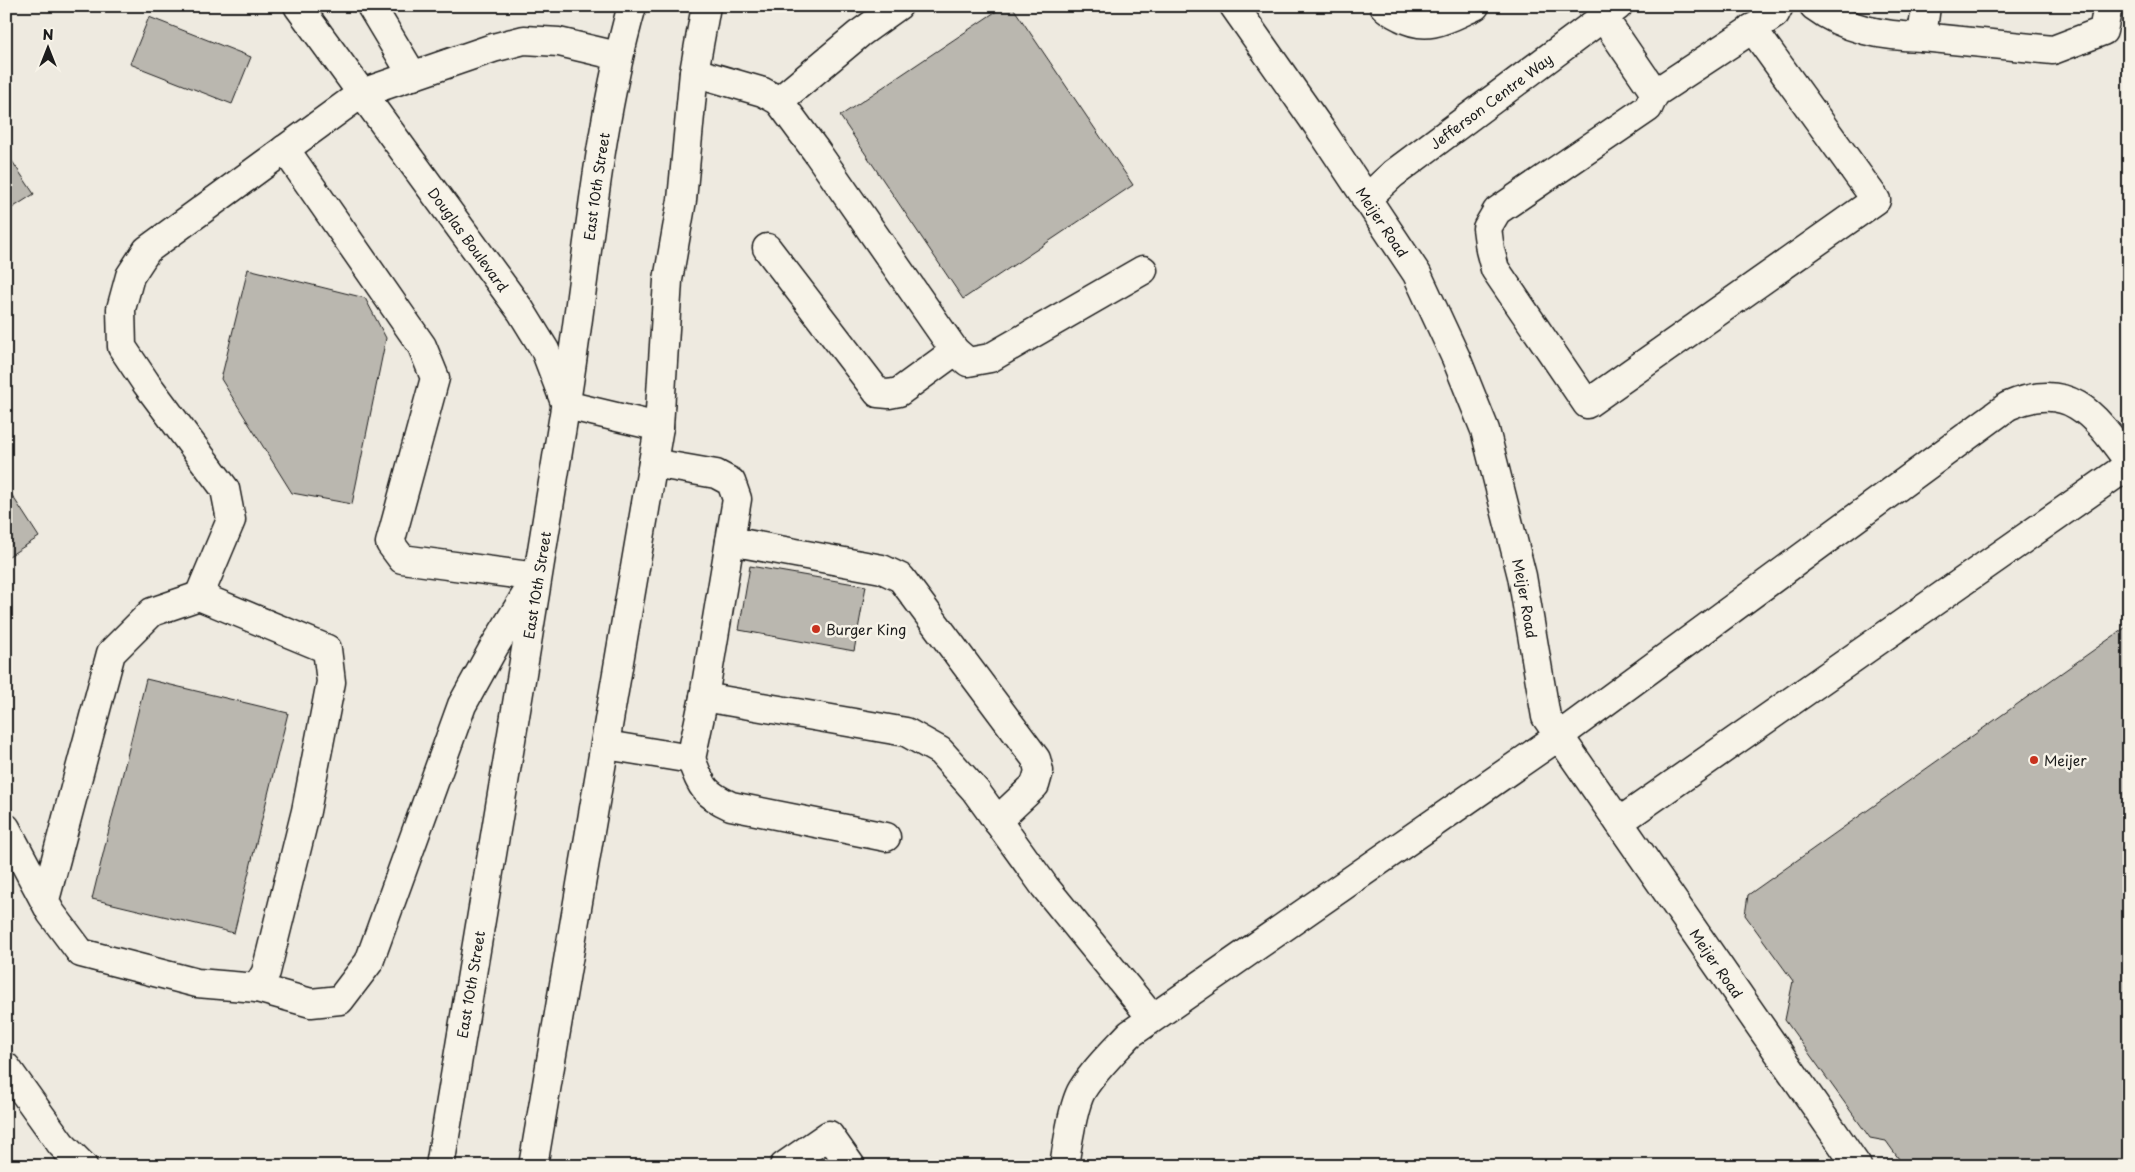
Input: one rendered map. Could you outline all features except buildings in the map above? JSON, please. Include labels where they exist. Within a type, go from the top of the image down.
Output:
[{"type":"main road","name":"Douglas Boulevard","points":[[298,6],[521,310],[545,350],[566,405]]},
{"type":"main road","points":[[371,6],[414,76]]},
{"type":"main road","name":"East 10th Street","points":[[440,1166],[566,405],[594,194],[618,56],[632,6]]},
{"type":"main road","points":[[533,1166],[659,427],[668,280],[682,200],[694,72],[706,6]]},
{"type":"main road","points":[[779,101],[859,34],[898,6]]},
{"type":"main road","name":"Meijer Road","points":[[1234,6],[1324,133],[1417,274],[1456,358],[1486,430],[1522,576],[1546,717],[1857,1166]]},
{"type":"main road","points":[[1384,6],[1414,24],[1434,24],[1475,6]]},
{"type":"main road","points":[[1752,28],[1876,200],[1587,404],[1495,269],[1487,228],[1497,211],[1648,108],[1655,93],[1752,28],[1775,14],[1779,6]]},
{"type":"main road","points":[[1922,37],[1926,6]]},
{"type":"main road","points":[[1821,8],[1859,30],[1891,36],[1922,37],[2053,50],[2103,31],[2108,6]]},
{"type":"main road","points":[[1610,10],[1655,93]]},
{"type":"main road","name":"Jefferson Centre Way","points":[[1366,198],[1393,174],[1610,10]]},
{"type":"main road","points":[[199,596],[231,520],[225,489],[146,384],[122,347],[121,309],[130,276],[147,250],[362,93],[493,48],[524,40],[559,42],[618,56]]},
{"type":"main road","points":[[694,72],[763,92],[779,101],[794,119],[955,351],[968,362],[990,358],[1143,270]]},
{"type":"main road","points":[[6,828],[51,912],[81,953],[197,983],[257,988],[311,1003],[340,1000],[369,962],[462,705],[494,647],[538,577],[402,559],[390,543],[435,378],[422,346],[285,149]]},
{"type":"main road","points":[[767,248],[878,393],[889,394],[899,392],[955,351]]},
{"type":"main road","points":[[1064,1166],[1081,1092],[1100,1065],[1130,1034],[1152,1018],[1559,736],[2008,406],[2024,400],[2050,398],[2068,400],[2084,408],[2098,420],[2129,464],[1620,822]]},
{"type":"main road","points":[[566,405],[659,427]]},
{"type":"main road","points":[[653,463],[716,474],[731,482],[736,499],[704,697],[691,759],[700,783],[713,797],[731,806],[886,837]]},
{"type":"main road","points":[[730,541],[882,569],[901,578],[1036,759],[1039,771],[1035,785],[997,821]]},
{"type":"main road","points":[[45,900],[111,654],[152,612],[199,596],[327,649],[331,682],[306,811],[266,972],[257,988]]},
{"type":"main road","points":[[704,697],[906,732],[940,750],[975,790],[1045,887],[1152,1018]]},
{"type":"main road","points":[[606,745],[691,759]]},
{"type":"main road","points":[[10,1080],[61,1144],[83,1166]]},
{"type":"main road","points":[[422,1166],[450,1106]]},
{"type":"main road","points":[[784,1166],[829,1135],[851,1166]]},
{"type":"place","name":"Burger King","points":[[816,629]]},
{"type":"place","name":"Meijer","points":[[2034,760]]}]
